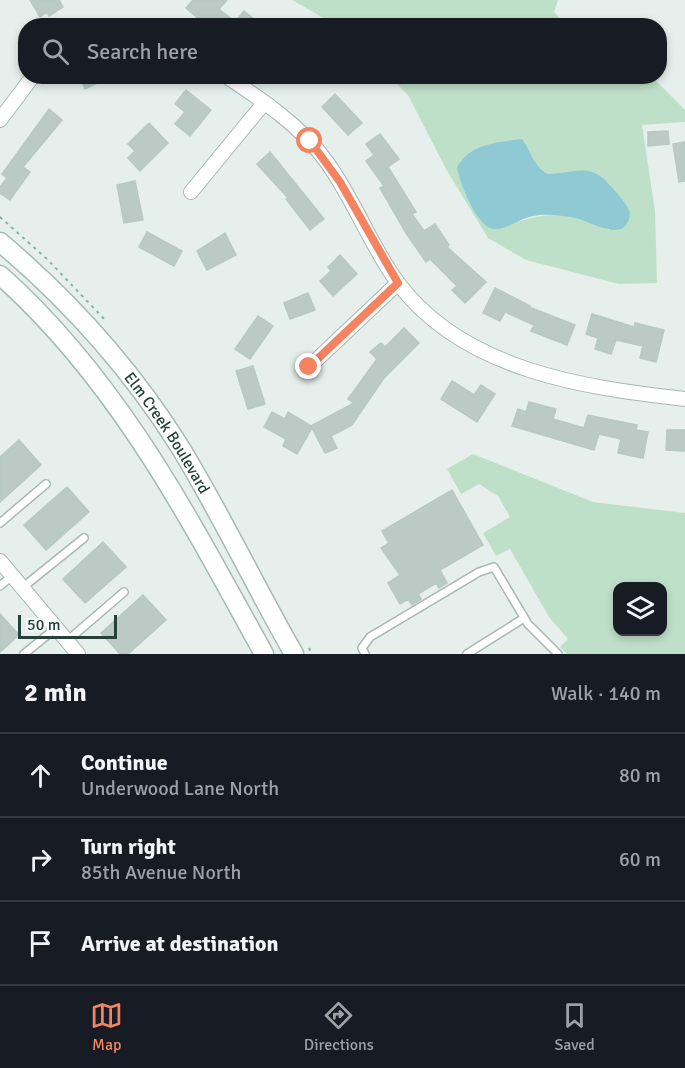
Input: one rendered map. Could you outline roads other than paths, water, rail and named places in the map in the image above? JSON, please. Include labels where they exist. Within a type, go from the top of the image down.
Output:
[{"type":"main road","name":"Elm Creek Boulevard","points":[[0,242],[38,274],[93,330],[137,386],[180,447],[294,654]]},
{"type":"main road","name":"Elm Creek Boulevard","points":[[0,275],[61,335],[98,378],[133,426],[199,537],[264,654]]},
{"type":"street","points":[[0,120],[5,103],[25,84]]},
{"type":"street","points":[[237,84],[310,141],[326,161],[398,283],[445,330],[485,354],[570,380],[635,393],[685,399]]},
{"type":"street","points":[[191,192],[264,103]]},
{"type":"street","points":[[309,367],[398,283]]},
{"type":"street","points":[[0,561],[78,654]]},
{"type":"lane","points":[[0,523],[46,484]]},
{"type":"lane","points":[[22,588],[84,538]]},
{"type":"lane","points":[[365,654],[362,648],[370,637],[479,572],[495,567],[524,618],[558,654]]},
{"type":"lane","points":[[0,586],[12,576]]},
{"type":"lane","points":[[67,641],[124,592]]},
{"type":"lane","points":[[467,654],[524,618]]},
{"type":"lane","points":[[24,654],[56,628]]},
{"type":"water","points":[[522,139],[535,162],[548,174],[586,171],[600,176],[627,207],[630,213],[627,223],[615,230],[571,217],[545,215],[529,217],[498,229],[487,226],[475,213],[457,167],[469,153],[485,145]]}]
